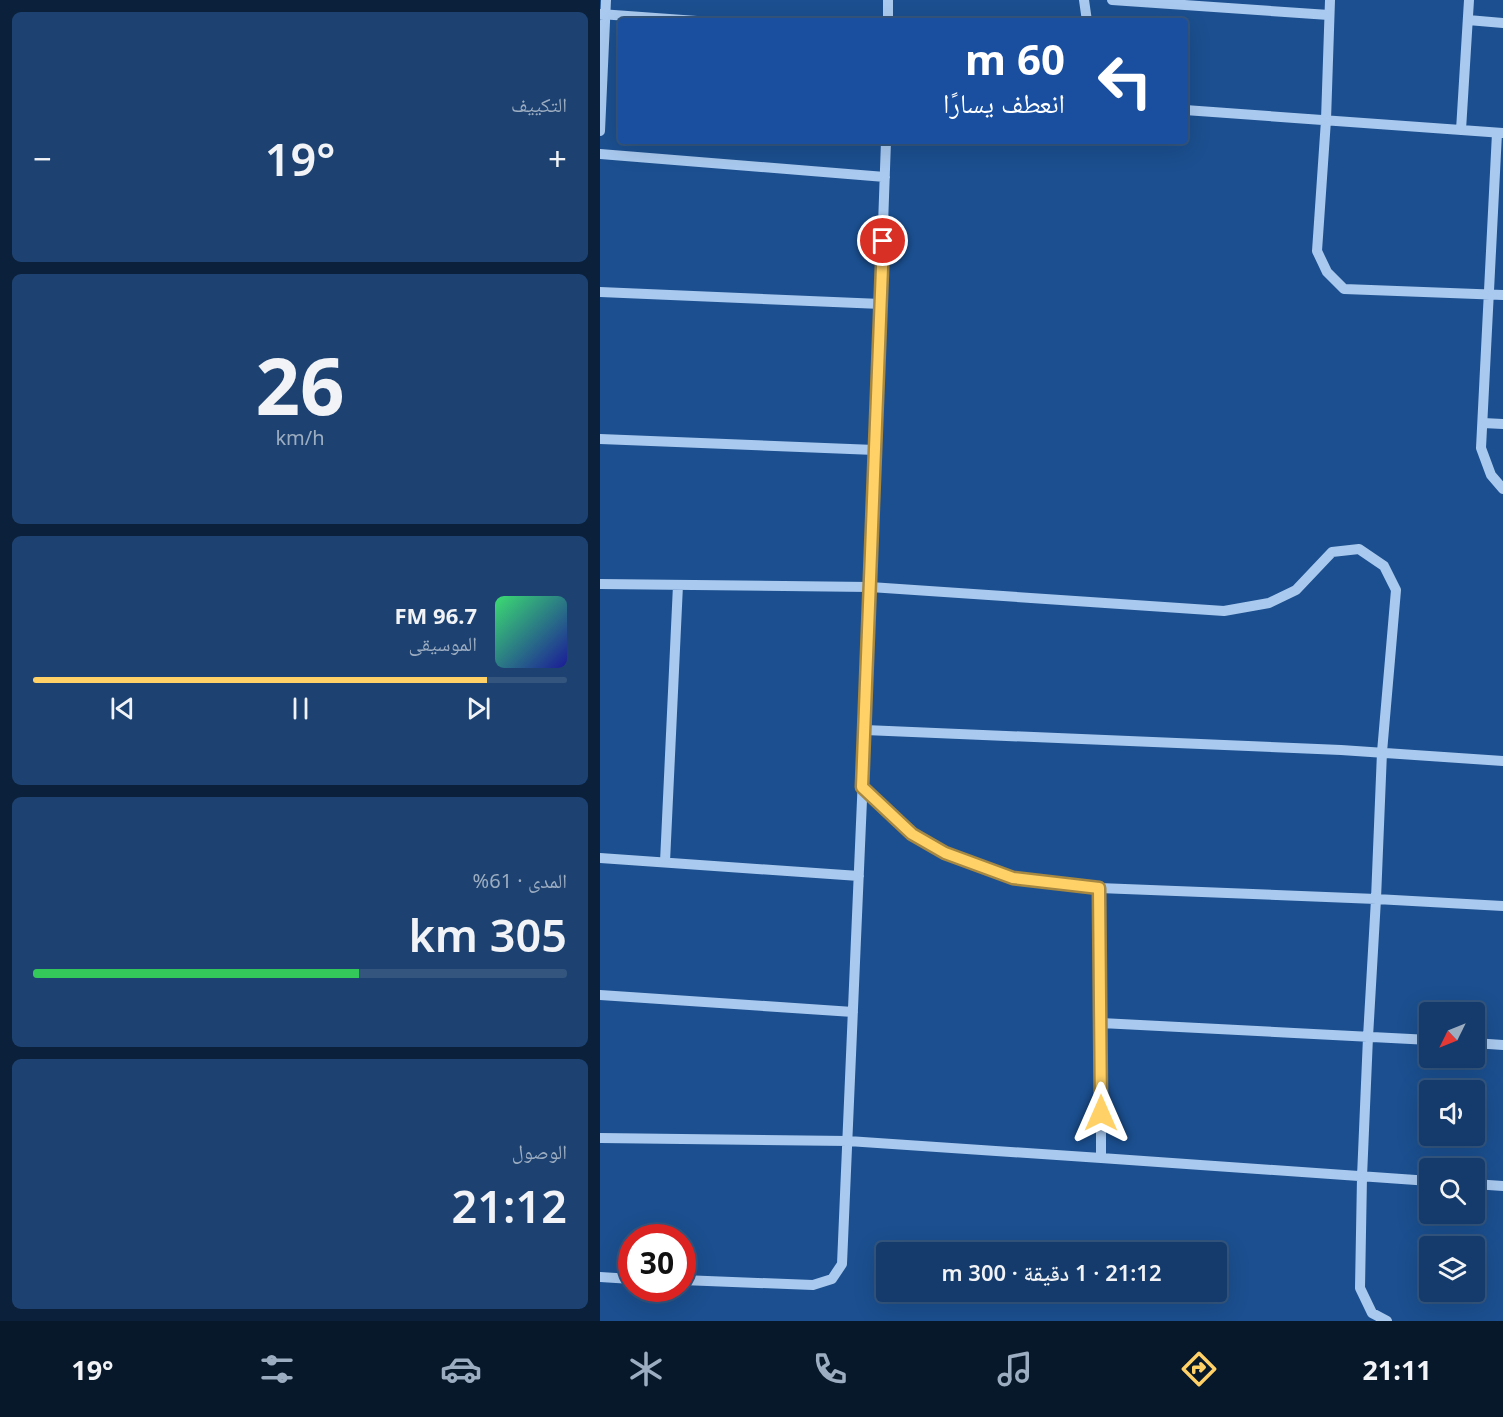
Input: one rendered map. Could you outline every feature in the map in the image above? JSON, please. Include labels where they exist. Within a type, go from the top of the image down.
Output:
[{"type":"street","points":[[600,131],[603,14],[606,0]]},
{"type":"street","points":[[888,0],[888,18]]},
{"type":"street","points":[[1083,0],[1086,18]]},
{"type":"street","points":[[1112,0],[1329,15]]},
{"type":"street","points":[[1330,0],[1326,120],[1317,251],[1327,272],[1344,289],[1503,295]]},
{"type":"street","points":[[1461,130],[1469,0]]},
{"type":"street","points":[[603,14],[657,18]]},
{"type":"street","points":[[1468,20],[1503,23]]},
{"type":"street","points":[[1188,110],[1500,133],[1481,448],[1491,475],[1503,489]]},
{"type":"street","points":[[696,1281],[813,1285],[832,1279],[842,1264],[865,730],[886,144]]},
{"type":"street","points":[[600,154],[885,177]]},
{"type":"street","points":[[600,292],[881,304]]},
{"type":"street","points":[[1483,423],[1503,424]]},
{"type":"street","points":[[600,439],[875,450]]},
{"type":"street","points":[[600,584],[870,587],[1224,611],[1269,603],[1296,590],[1332,552],[1359,549],[1384,566],[1396,590],[1382,752],[1362,1177],[1360,1288],[1372,1313],[1387,1321]]},
{"type":"street","points":[[665,862],[678,585]]},
{"type":"street","points":[[865,730],[1382,752],[1503,761]]},
{"type":"street","points":[[862,787],[912,834],[945,853],[1013,878],[1099,888],[1503,906]]},
{"type":"street","points":[[600,858],[859,876]]},
{"type":"street","points":[[1099,888],[1101,1158]]},
{"type":"street","points":[[600,995],[853,1012]]},
{"type":"street","points":[[1101,1023],[1419,1039]]},
{"type":"street","points":[[1485,1044],[1503,1045]]},
{"type":"street","points":[[600,1138],[848,1141],[1419,1180]]},
{"type":"street","points":[[1485,1185],[1503,1186]]},
{"type":"street","points":[[600,1277],[618,1278]]},
{"type":"route","points":[[883,241],[862,787],[912,834],[945,853],[1013,878],[1099,888],[1101,1113]]}]
